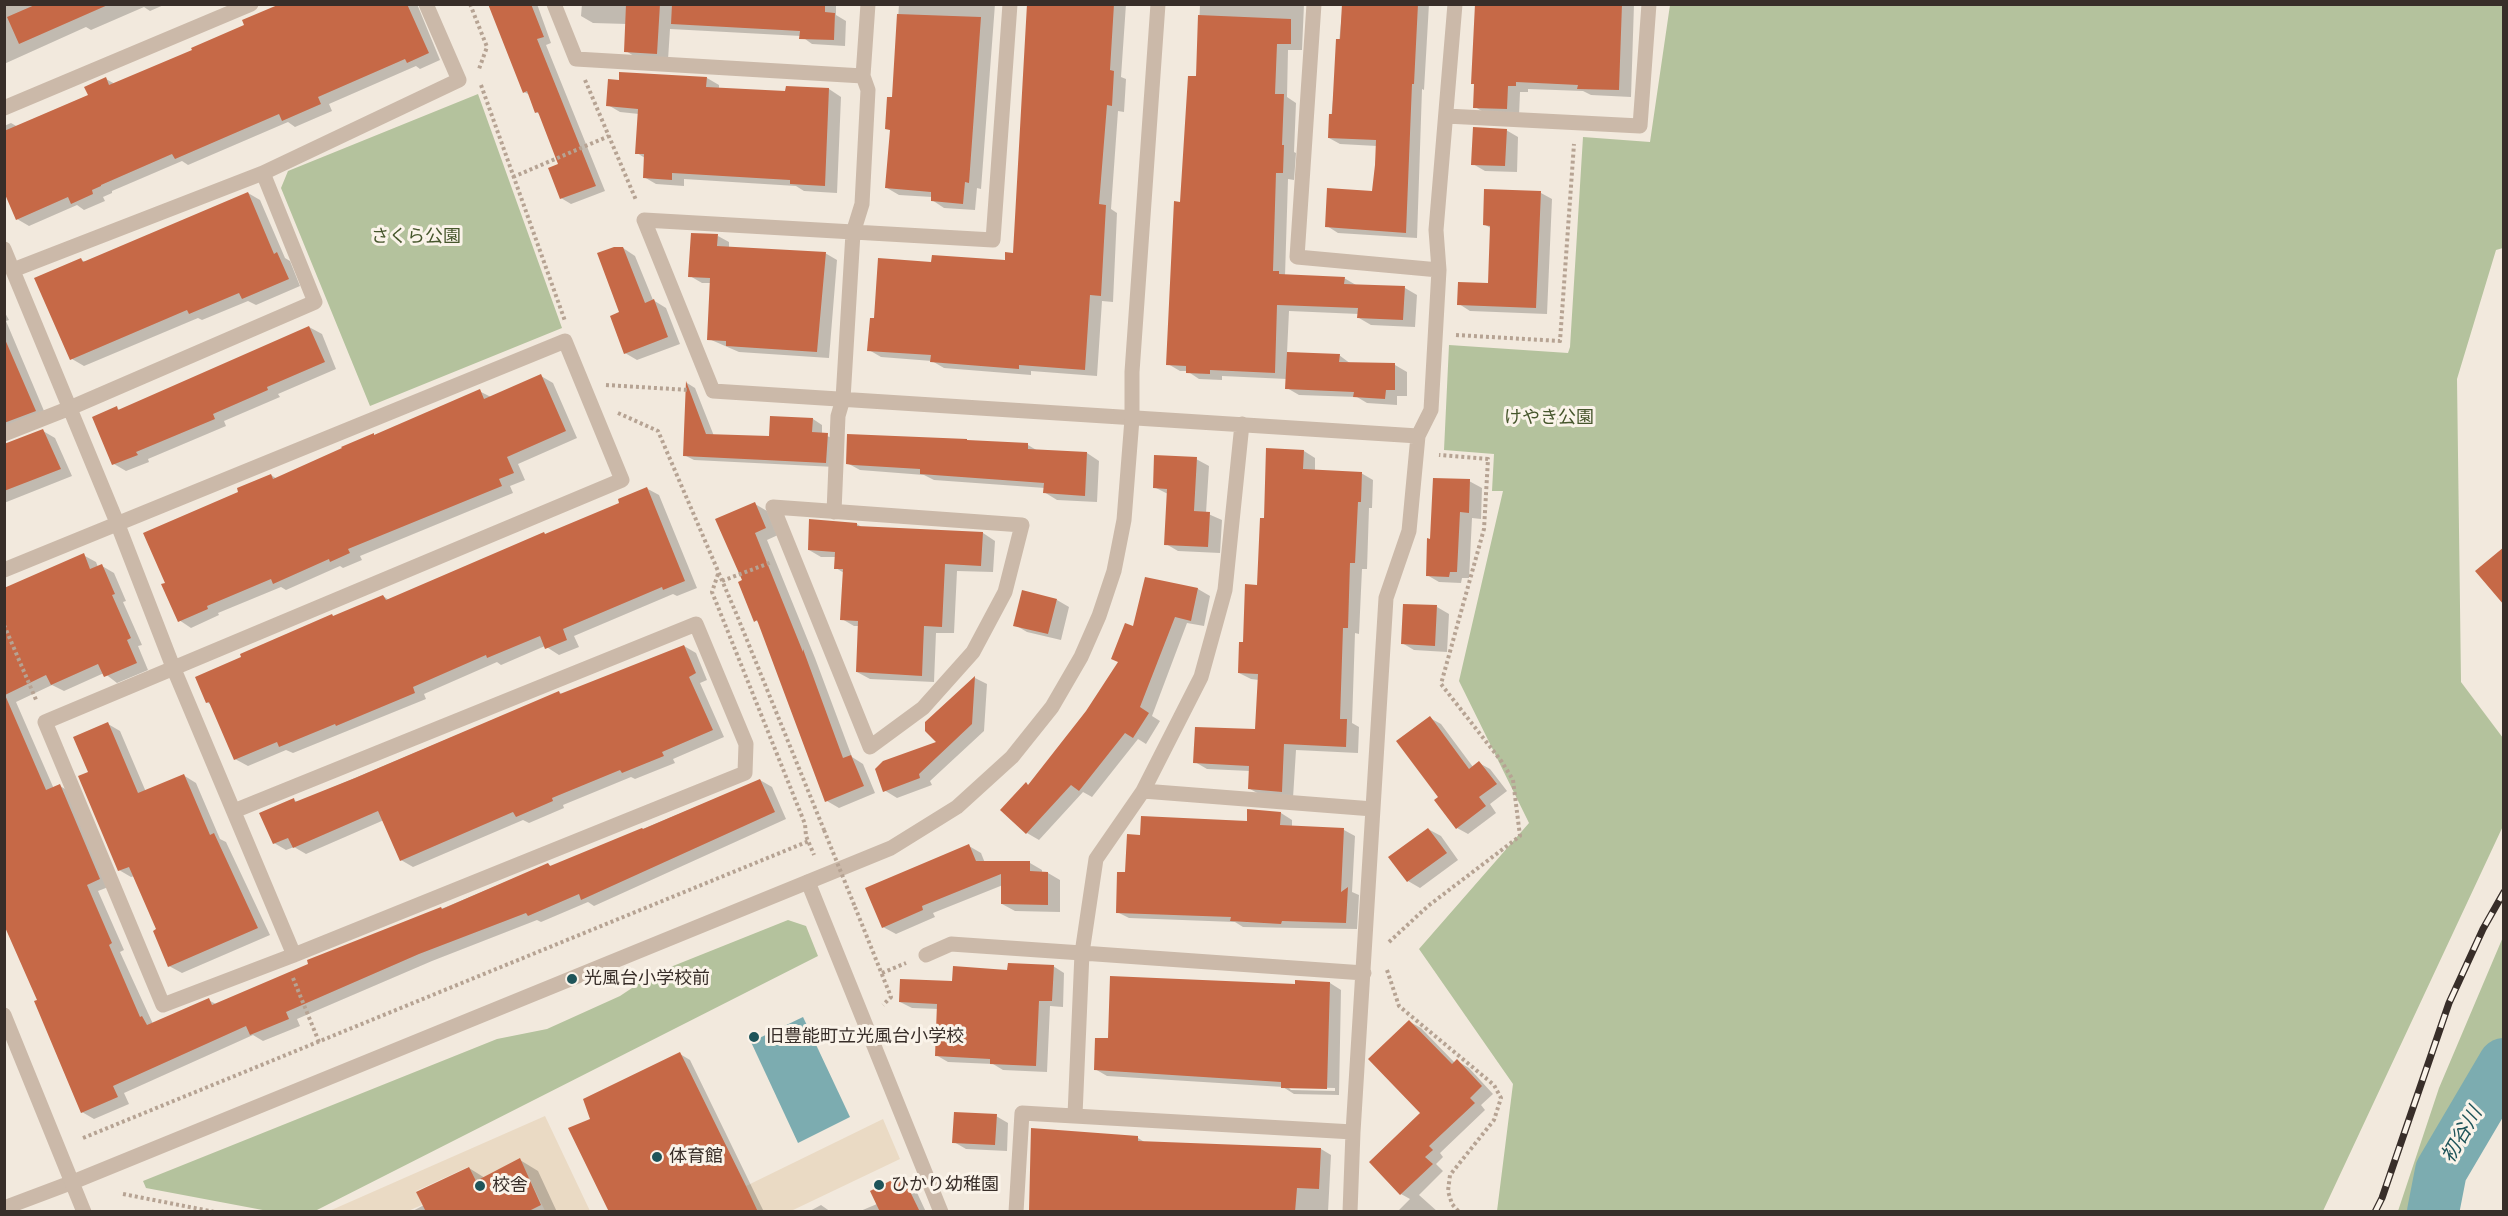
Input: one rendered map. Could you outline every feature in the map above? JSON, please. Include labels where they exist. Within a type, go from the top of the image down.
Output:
[{"type":"street","points":[[4,108],[251,4]]},
{"type":"street","points":[[13,270],[263,173],[459,80],[426,4]]},
{"type":"street","points":[[554,4],[576,59],[863,76]]},
{"type":"street","points":[[834,512],[838,416],[843,399],[853,233],[862,204],[868,90],[863,76],[868,4]]},
{"type":"street","points":[[1010,4],[993,240],[644,220],[713,392],[1418,436]]},
{"type":"street","points":[[4,1209],[891,848],[957,807],[1012,757],[1052,708],[1080,657],[1099,616],[1114,571],[1124,520],[1158,4]]},
{"type":"street","points":[[1314,4],[1297,258],[1439,270]]},
{"type":"street","points":[[1350,1212],[1386,598],[1409,531],[1418,436],[1431,410],[1439,270],[1436,230],[1455,4]]},
{"type":"street","points":[[1446,116],[1640,126],[1649,4]]},
{"type":"street","points":[[4,434],[70,408],[315,302],[263,173]]},
{"type":"street","points":[[4,249],[118,525],[172,667],[234,811],[290,956]]},
{"type":"street","points":[[4,570],[565,341],[622,480],[45,722],[164,1005],[745,773],[746,744],[696,624],[234,811]]},
{"type":"street","points":[[1075,1115],[1082,953],[1096,859],[1143,791],[1201,677],[1225,590],[1242,424]]},
{"type":"street","points":[[774,507],[834,512],[1022,525],[1005,592],[973,652],[923,708],[870,747],[774,507]]},
{"type":"street","points":[[1143,791],[1373,809]]},
{"type":"street","points":[[807,882],[941,1212]]},
{"type":"street","points":[[926,955],[951,944],[1364,973]]},
{"type":"street","points":[[4,1015],[84,1212]]},
{"type":"street","points":[[1016,1212],[1022,1113],[1353,1132]]},
{"type":"path","points":[[470,4],[488,47],[477,75]]},
{"type":"path","points":[[576,59],[644,220]]},
{"type":"path","points":[[480,82],[568,328]]},
{"type":"path","points":[[1446,334],[1560,341],[1575,123]]},
{"type":"path","points":[[513,177],[609,136]]},
{"type":"path","points":[[601,376],[609,394]]},
{"type":"path","points":[[605,385],[713,392]]},
{"type":"path","points":[[613,404],[617,413],[658,431],[855,907]]},
{"type":"path","points":[[1387,948],[1389,939],[1428,906],[1520,836],[1513,780],[1502,762],[1441,684],[1484,529],[1488,459],[1439,455]]},
{"type":"path","points":[[722,581],[791,554]]},
{"type":"path","points":[[718,573],[712,592],[805,824],[815,856]]},
{"type":"path","points":[[4,625],[45,722]]},
{"type":"path","points":[[83,1138],[809,842]]},
{"type":"path","points":[[290,956],[319,1042]]},
{"type":"path","points":[[1386,964],[1399,1006],[1494,1085],[1501,1098],[1494,1120],[1450,1175],[1448,1191],[1452,1204],[1459,1212]]},
{"type":"path","points":[[123,1194],[215,1212]]},
{"type":"green space","name":"けやき公園","points":[[1670,5],[2503,5],[2503,248],[2496,250],[2457,379],[2461,682],[2503,738],[2503,826],[2323,1211],[1497,1211],[1513,1084],[1419,949],[1529,823],[1459,681],[1503,491],[1492,491],[1494,454],[1444,450],[1449,345],[1568,353],[1583,137],[1650,142]]},
{"type":"green space","name":"さくら公園","points":[[478,94],[562,328],[370,406],[281,188],[288,171]]},
{"type":"green space","points":[[788,920],[806,926],[818,956],[315,1211],[268,1211],[146,1188],[143,1181],[497,1039],[547,1029],[620,996],[653,974]]},
{"type":"green space","points":[[2503,937],[2503,1082],[2458,1168],[2446,1211],[2398,1211],[2439,1088]]},
{"type":"shaded area","points":[[545,1116],[590,1211],[545,1211],[520,1159],[476,1181],[468,1167],[416,1191],[422,1205],[408,1211],[327,1212]]},
{"type":"shaded area","points":[[883,1119],[900,1159],[791,1211],[716,1212],[750,1196],[746,1186]]},
{"type":"water","points":[[803,1017],[850,1117],[798,1143],[751,1042]]},
{"type":"building","points":[[37,4],[110,4],[19,44],[7,17]]},
{"type":"building","points":[[280,4],[407,4],[429,53],[407,63],[405,59],[318,97],[321,104],[282,121],[279,114],[175,159],[172,154],[101,185],[92,190],[93,194],[71,204],[68,197],[16,220],[4,192],[4,131],[88,95],[84,87],[106,77],[109,85],[192,50],[191,48],[244,25],[242,20]]},
{"type":"building","points":[[488,4],[531,4],[544,37],[537,39],[596,186],[560,199],[548,168],[558,164],[538,112],[535,113],[527,91],[523,93]]},
{"type":"building","points":[[626,4],[660,4],[657,54],[624,52]]},
{"type":"building","points":[[672,4],[825,4],[825,12],[835,13],[834,40],[799,39],[800,31],[671,24]]},
{"type":"building","points":[[1027,4],[1114,4],[1110,70],[1114,71],[1112,106],[1107,105],[1099,204],[1106,205],[1101,296],[1090,295],[1085,370],[1019,365],[1019,369],[930,362],[931,355],[867,351],[870,318],[874,318],[878,258],[931,262],[932,255],[1005,260],[1005,252],[1013,253]]},
{"type":"building","points":[[1342,4],[1418,4],[1414,84],[1412,84],[1406,233],[1325,227],[1327,188],[1372,191],[1375,165],[1376,140],[1328,138],[1329,114],[1332,114],[1336,39],[1340,39]]},
{"type":"building","points":[[1475,4],[1622,4],[1619,90],[1577,89],[1578,85],[1516,82],[1516,86],[1508,86],[1507,109],[1473,108],[1474,84],[1471,84]]},
{"type":"building","points":[[897,14],[981,17],[969,183],[965,182],[963,204],[931,201],[931,192],[885,188],[890,130],[885,129],[887,97],[892,97]]},
{"type":"building","points":[[1198,15],[1291,19],[1291,44],[1277,44],[1275,94],[1284,94],[1282,145],[1284,145],[1283,173],[1276,173],[1273,271],[1279,271],[1279,274],[1345,277],[1344,284],[1405,286],[1403,320],[1357,318],[1358,308],[1277,305],[1275,373],[1210,370],[1210,374],[1186,373],[1186,366],[1166,365],[1174,201],[1180,202],[1188,76],[1196,76]]},
{"type":"building","points":[[619,72],[707,77],[706,87],[785,91],[786,86],[829,88],[825,186],[790,184],[790,180],[672,173],[672,180],[643,178],[644,154],[635,154],[638,109],[606,106],[608,79],[619,80]]},
{"type":"building","points":[[1473,127],[1507,129],[1505,166],[1471,165]]},
{"type":"building","points":[[1484,189],[1541,191],[1536,308],[1457,305],[1458,282],[1488,283],[1490,226],[1483,225]]},
{"type":"building","points":[[248,192],[274,254],[277,252],[289,279],[242,299],[239,293],[189,314],[187,310],[70,360],[34,278],[81,258],[83,262]]},
{"type":"building","points":[[691,233],[718,234],[717,246],[826,252],[817,352],[726,346],[726,341],[707,340],[710,278],[688,277]]},
{"type":"building","points":[[614,247],[623,247],[645,303],[654,299],[668,337],[624,354],[610,316],[619,312],[597,253]]},
{"type":"building","points":[[309,326],[325,362],[213,414],[215,419],[136,452],[138,455],[112,465],[92,417],[117,406],[118,410]]},
{"type":"building","points":[[4,337],[36,411],[4,423]]},
{"type":"building","points":[[1287,352],[1340,354],[1339,362],[1395,363],[1395,390],[1386,390],[1385,399],[1353,397],[1354,392],[1285,389]]},
{"type":"building","points":[[541,374],[566,431],[507,457],[514,473],[499,479],[502,486],[348,549],[350,553],[330,562],[329,559],[273,584],[271,579],[207,606],[208,609],[178,622],[161,584],[165,583],[143,533],[238,492],[237,488],[271,474],[273,479],[341,447],[480,389],[484,399]]},
{"type":"building","points":[[686,381],[706,434],[769,436],[770,416],[813,418],[812,432],[828,433],[826,463],[683,456]]},
{"type":"building","points":[[43,429],[61,469],[4,491],[4,444]]},
{"type":"building","points":[[847,434],[1028,443],[1028,449],[1087,452],[1085,496],[1043,493],[1044,483],[920,474],[920,469],[846,464]]},
{"type":"building","points":[[1266,448],[1304,450],[1303,469],[1362,472],[1355,563],[1350,563],[1348,628],[1343,628],[1340,719],[1347,719],[1346,747],[1284,744],[1282,792],[1248,789],[1249,766],[1193,763],[1195,727],[1255,729],[1258,674],[1238,673],[1239,642],[1243,642],[1245,584],[1257,585],[1260,518],[1264,518]]},
{"type":"building","points":[[1154,455],[1197,457],[1194,511],[1210,512],[1208,547],[1164,545],[1167,489],[1153,488]]},
{"type":"building","points":[[1433,478],[1470,479],[1469,513],[1460,512],[1457,572],[1450,572],[1449,577],[1426,576]]},
{"type":"building","points":[[647,487],[685,581],[663,590],[662,587],[563,629],[567,640],[545,649],[540,636],[487,658],[486,655],[413,687],[415,693],[336,726],[335,724],[279,747],[277,742],[234,760],[209,702],[206,703],[195,677],[241,657],[240,654],[332,614],[333,616],[383,595],[386,600],[544,532],[545,534],[619,503],[618,499]]},
{"type":"building","points":[[755,502],[766,528],[755,533],[803,652],[803,649],[843,758],[851,755],[864,786],[825,802],[757,620],[754,622],[738,582],[742,580],[715,519]]},
{"type":"building","points":[[809,519],[857,523],[857,526],[983,532],[981,566],[945,564],[942,627],[924,626],[922,676],[856,672],[858,621],[840,620],[843,569],[834,569],[835,552],[808,550]]},
{"type":"building","points":[[2504,547],[2504,605],[2475,571]]},
{"type":"building","points":[[84,553],[90,569],[102,564],[115,594],[112,595],[131,638],[127,640],[137,663],[104,677],[98,664],[51,685],[46,675],[5,695],[46,790],[60,784],[100,879],[87,885],[112,943],[109,945],[140,1017],[142,1016],[147,1025],[209,998],[212,1005],[308,964],[307,960],[441,907],[442,909],[548,863],[550,866],[643,829],[760,779],[775,812],[581,900],[579,894],[528,916],[526,913],[419,954],[286,1012],[289,1019],[250,1035],[246,1026],[113,1086],[118,1097],[81,1113],[34,1001],[37,1000],[4,925],[4,588]]},
{"type":"building","points":[[1145,577],[1198,588],[1191,621],[1175,617],[1140,707],[1149,713],[1133,738],[1125,733],[1079,791],[1071,785],[1026,834],[1000,810],[1026,782],[1028,785],[1086,711],[1118,662],[1111,659],[1125,623],[1133,626]]},
{"type":"building","points":[[1022,590],[1057,599],[1048,634],[1013,626]]},
{"type":"building","points":[[1403,604],[1437,605],[1435,646],[1401,644]]},
{"type":"building","points":[[684,645],[696,673],[689,677],[713,730],[662,752],[664,756],[622,773],[620,770],[552,798],[553,801],[516,817],[513,812],[400,861],[378,811],[293,848],[288,838],[273,844],[259,813],[294,798],[295,802],[355,778],[559,691],[560,694]]},
{"type":"building","points":[[975,676],[972,724],[919,774],[920,778],[883,792],[875,769],[883,761],[936,742],[925,731],[925,722]]},
{"type":"building","points":[[1430,716],[1469,769],[1479,761],[1497,784],[1479,797],[1486,806],[1456,829],[1434,800],[1438,797],[1396,741]]},
{"type":"building","points":[[108,722],[138,793],[184,774],[210,835],[214,833],[258,928],[168,967],[153,931],[156,929],[129,867],[118,871],[78,776],[88,772],[73,737]]},
{"type":"building","points":[[1247,809],[1281,812],[1280,825],[1344,828],[1341,892],[1348,887],[1346,923],[1282,921],[1281,924],[1230,921],[1231,917],[1116,913],[1117,872],[1125,872],[1127,834],[1140,835],[1141,816],[1247,821]]},
{"type":"building","points":[[1428,828],[1447,853],[1407,882],[1388,857]]},
{"type":"building","points":[[969,844],[976,861],[1030,861],[1030,871],[1048,872],[1048,905],[1001,904],[1001,874],[922,906],[923,910],[882,928],[865,888]]},
{"type":"building","points":[[1008,963],[1054,965],[1052,1001],[1039,1001],[1036,1066],[990,1064],[990,1059],[935,1056],[937,1004],[899,1002],[900,979],[952,981],[953,966],[1007,970]]},
{"type":"building","points":[[1110,976],[1295,984],[1295,980],[1330,982],[1327,1089],[1281,1088],[1281,1082],[1094,1070],[1095,1038],[1108,1038]]},
{"type":"building","points":[[1409,1020],[1452,1064],[1457,1059],[1482,1086],[1470,1098],[1475,1103],[1429,1146],[1433,1150],[1425,1157],[1433,1164],[1400,1195],[1369,1162],[1420,1113],[1368,1059]]},
{"type":"building","name":"体育館","points":[[680,1052],[758,1212],[609,1212],[568,1128],[590,1119],[583,1099]]},
{"type":"building","points":[[954,1112],[997,1114],[995,1145],[952,1143]]},
{"type":"building","points":[[1031,1128],[1138,1136],[1138,1141],[1321,1148],[1319,1189],[1297,1188],[1295,1212],[1029,1212]]},
{"type":"building","name":"校舎","points":[[520,1158],[541,1205],[527,1212],[426,1212],[416,1192],[469,1167],[476,1181]]},
{"type":"building","points":[[902,1175],[920,1212],[880,1212],[870,1191]]},
{"type":"waterway","name":"初谷川","points":[[2433,1212],[2441,1171],[2504,1064]]},
{"type":"railway","points":[[2375,1212],[2382,1198],[2449,1003],[2483,929],[2504,892]]},
{"type":"place","name":"光風台小学校前","points":[[572,979]]},
{"type":"place","name":"旧豊能町立光風台小学校","points":[[754,1037]]},
{"type":"place","name":"体育館","points":[[657,1157]]},
{"type":"place","name":"ひかり幼稚園","points":[[879,1185]]},
{"type":"place","name":"校舎","points":[[480,1186]]}]
